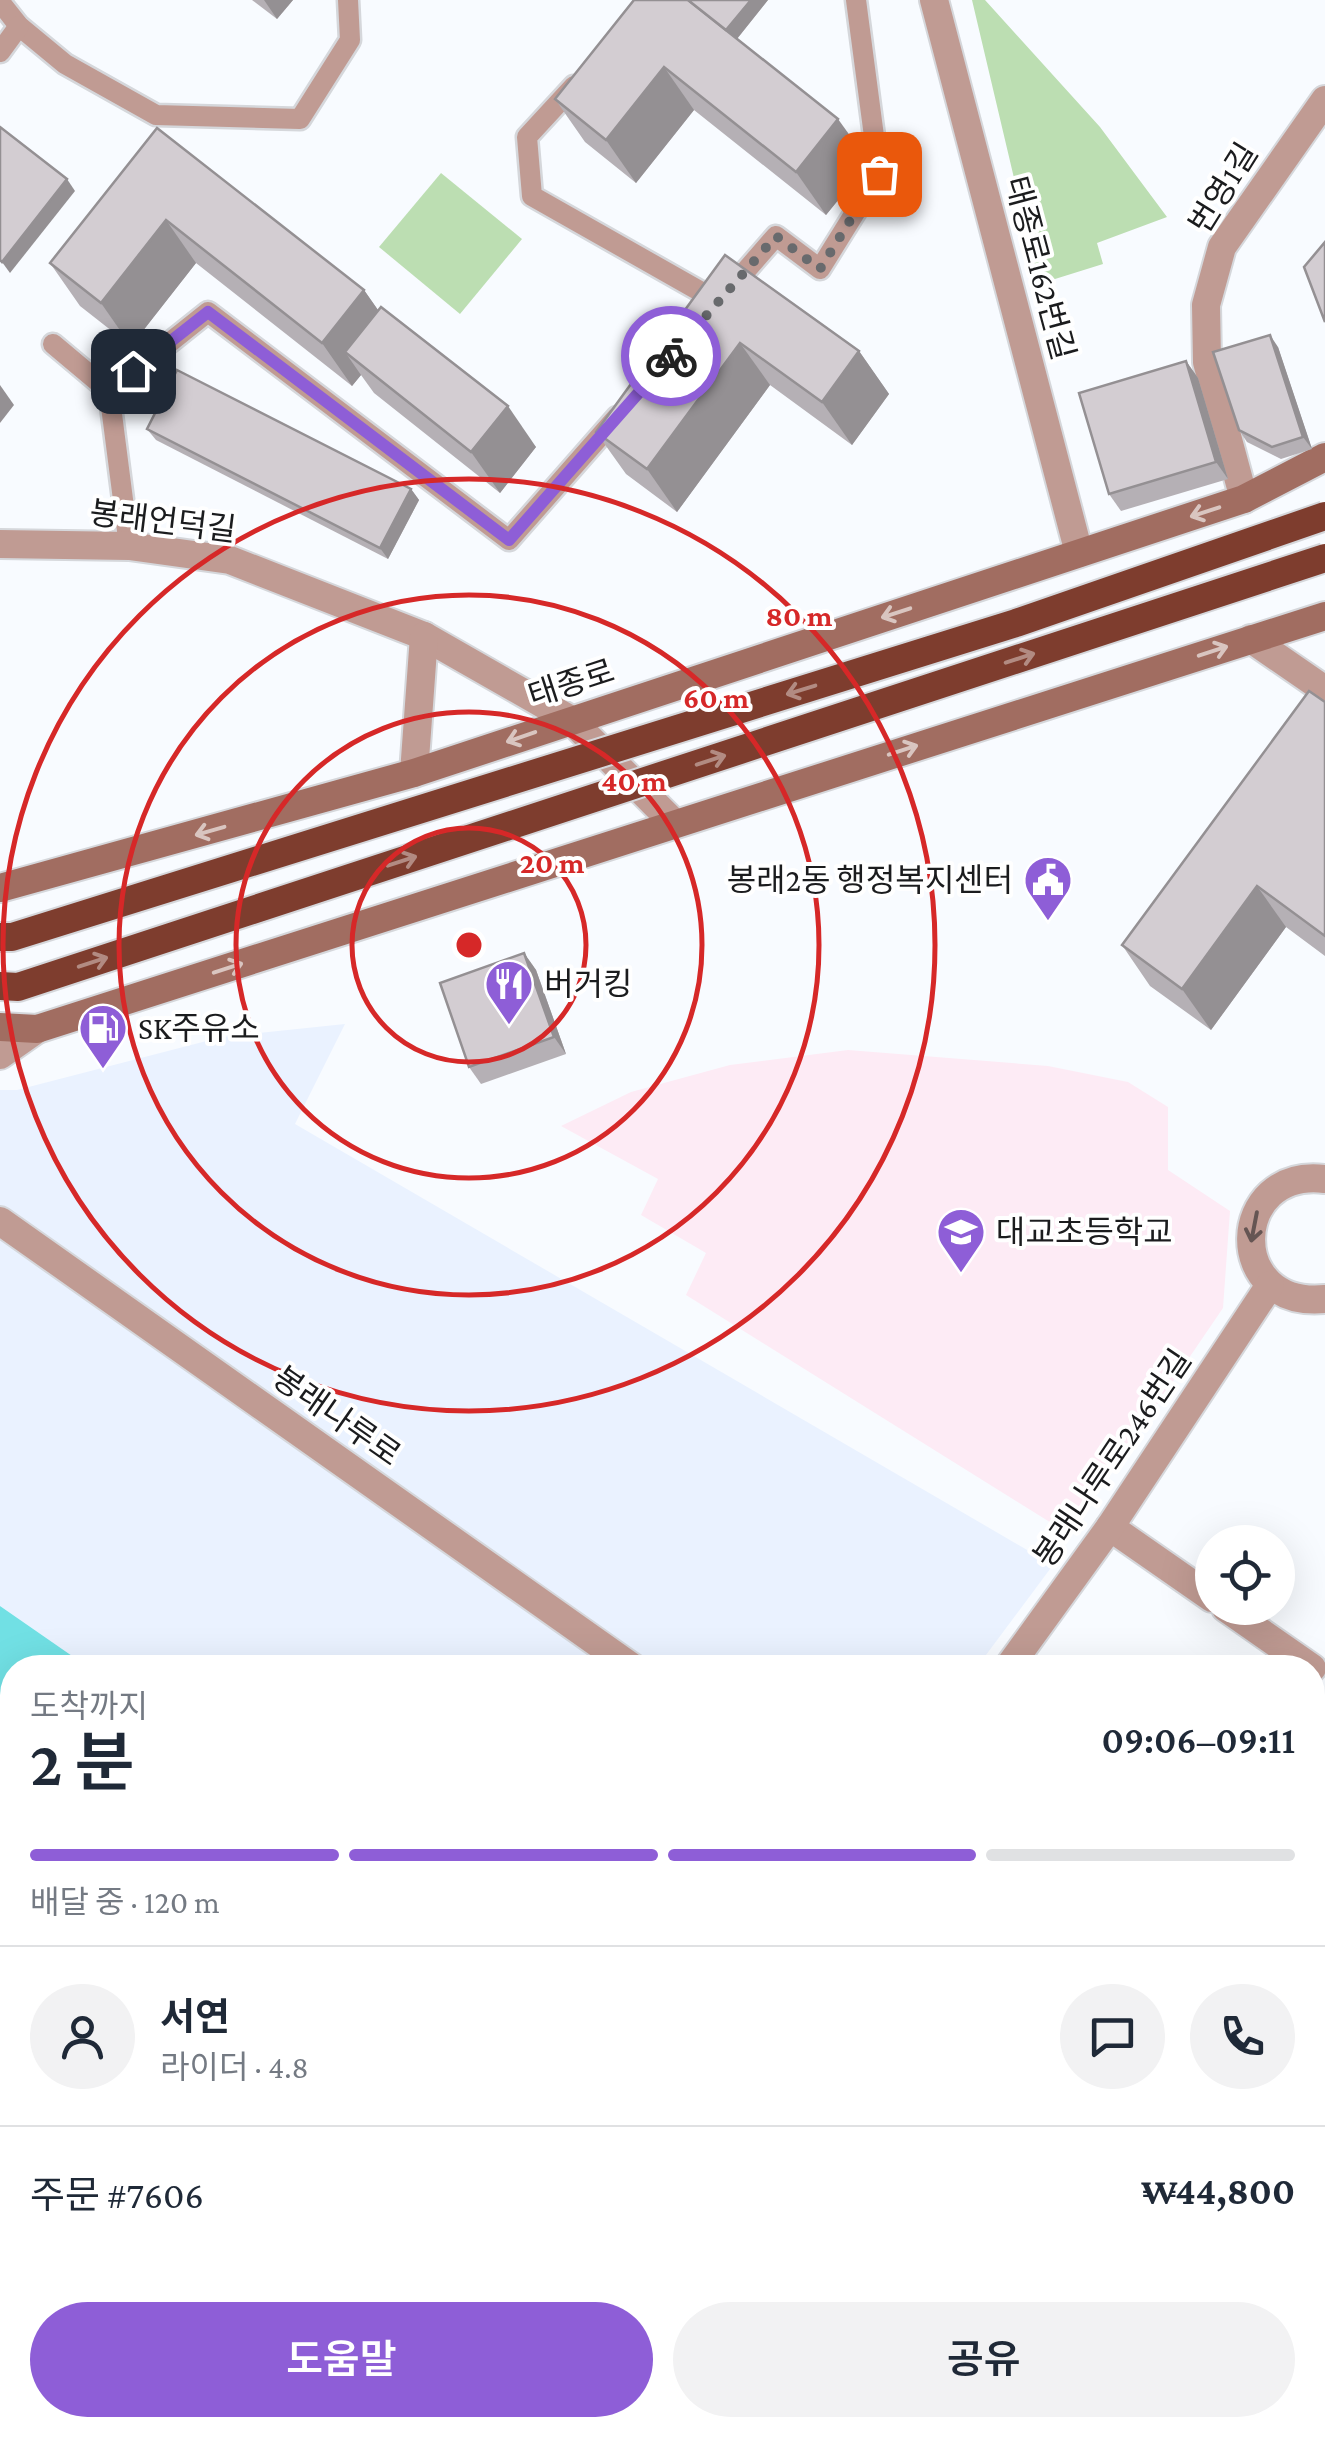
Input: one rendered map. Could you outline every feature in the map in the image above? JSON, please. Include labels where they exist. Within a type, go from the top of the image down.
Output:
[{"type":"highway","points":[[0,938],[997,629],[1325,516]]},
{"type":"highway","points":[[0,986],[18,987],[1325,558]]},
{"type":"main road","name":"태종로","points":[[0,888],[414,773],[1244,499],[1325,457]]},
{"type":"main road","points":[[0,1027],[37,1030],[1325,616]]},
{"type":"street","name":"태종로162번길","points":[[934,0],[1079,554]]},
{"type":"street","name":"번영1길","points":[[1244,499],[1208,362],[1206,305],[1222,247],[1325,100]]},
{"type":"street","name":"봉래언덕길","points":[[0,544],[129,546],[230,560],[424,636],[570,720],[674,823]]},
{"type":"street","points":[[414,773],[424,636]]},
{"type":"street","points":[[1251,639],[1325,690]]},
{"type":"street","points":[[0,1055],[37,1030]]},
{"type":"street","points":[[1325,1180],[1302,1179],[1284,1185],[1268,1196],[1256,1212],[1250,1231],[1251,1251],[1258,1270],[1270,1285],[1289,1296],[1325,1299]]},
{"type":"street","name":"봉래나루로","points":[[0,1221],[615,1655]]},
{"type":"street","name":"봉래나루로246번길","points":[[1017,1655],[1110,1527],[1270,1285]]},
{"type":"street","points":[[1110,1527],[1195,1586]]},
{"type":"street","points":[[1250,1625],[1293,1655]]},
{"type":"lane","points":[[0,2],[19,26],[65,64],[156,114],[300,119],[350,40],[348,0]]},
{"type":"lane","points":[[590,68],[527,137],[532,196],[712,309],[776,236],[820,269],[879,174],[856,0]]},
{"type":"lane","points":[[0,52],[19,26]]},
{"type":"lane","points":[[108,391],[208,312],[509,540],[627,406]]},
{"type":"lane","points":[[53,344],[108,391],[129,546]]},
{"type":"shaded area","points":[[345,1024],[295,1124],[1053,1565],[986,1655],[71,1655],[0,1606],[0,1090],[17,1090],[222,1037]]},
{"type":"shaded area","name":"대교초등학교","points":[[848,1050],[1048,1066],[1128,1082],[1168,1107],[1168,1170],[1230,1211],[1223,1308],[1069,1534],[686,1295],[706,1253],[641,1215],[658,1179],[561,1126],[631,1092],[730,1065]]},
{"type":"green space","points":[[972,0],[985,0],[1100,127],[1167,217],[1097,243],[1103,264],[1039,284]]},
{"type":"green space","points":[[441,173],[522,239],[460,314],[379,247]]},
{"type":"water","points":[[0,1606],[71,1655],[0,1655]]},
{"type":"building","points":[[634,0],[688,0],[838,119],[796,172],[664,67],[606,140],[555,99]]},
{"type":"building","points":[[688,0],[751,0],[726,30]]},
{"type":"building","points":[[0,127],[67,179],[2,262],[0,260]]},
{"type":"building","points":[[157,128],[364,290],[322,343],[166,220],[101,303],[50,263]]},
{"type":"building","points":[[1325,242],[1325,322],[1304,267]]},
{"type":"building","points":[[725,255],[859,351],[822,402],[740,343],[647,469],[596,432]]},
{"type":"building","points":[[381,307],[508,406],[471,452],[345,352]]},
{"type":"building","points":[[1270,335],[1303,437],[1272,447],[1239,430],[1213,352]]},
{"type":"building","points":[[1186,361],[1216,462],[1109,494],[1079,393]]},
{"type":"building","points":[[177,370],[411,489],[380,548],[147,429]]},
{"type":"building","points":[[1309,691],[1325,702],[1325,936],[1257,886],[1182,989],[1122,945]]},
{"type":"building","name":"버거킹","points":[[524,953],[554,1037],[469,1067],[440,983]]},
{"type":"way so far","points":[[671,356],[776,236],[820,269],[879,174]]},
{"type":"place","name":"봉래2동 행정복지센터","points":[[1048,922]]},
{"type":"place","name":"버거킹","points":[[509,1026]]},
{"type":"place","name":"SK주유소","points":[[103,1070]]},
{"type":"place","name":"대교초등학교","points":[[961,1274]]},
{"type":"route","points":[[133,371],[208,312],[509,540],[671,356]]}]
